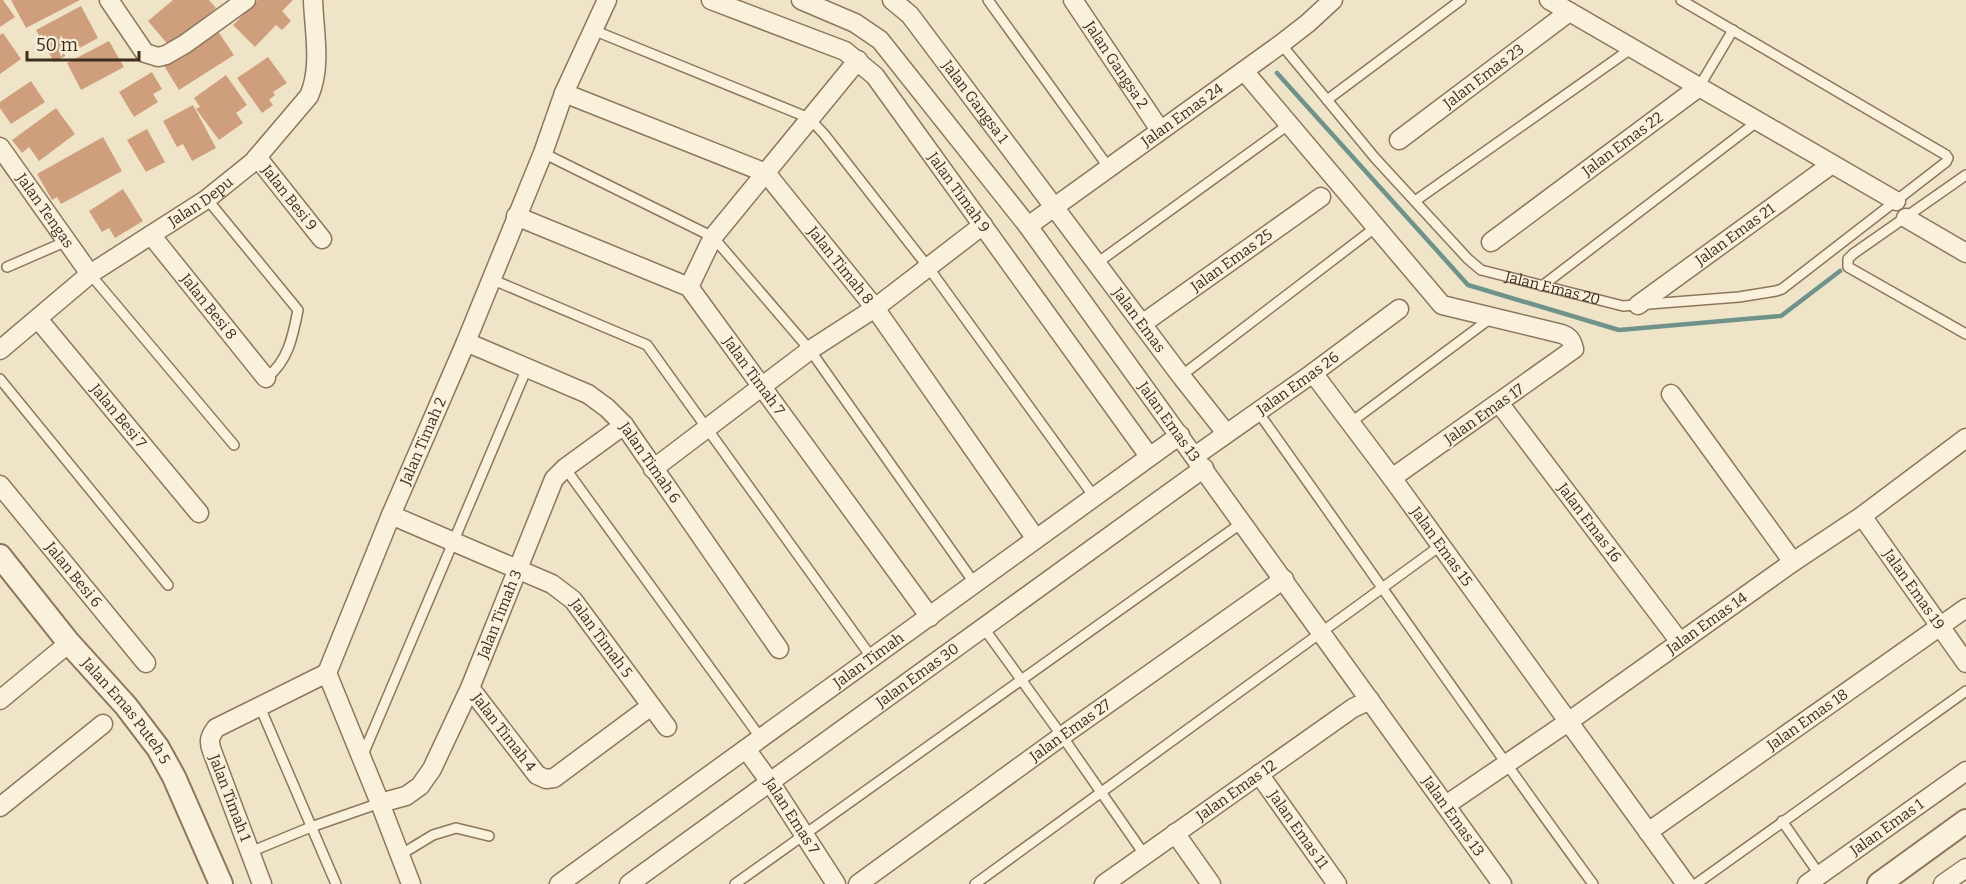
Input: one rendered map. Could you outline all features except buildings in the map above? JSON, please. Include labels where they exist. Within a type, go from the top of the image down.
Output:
[{"type":"street","points":[[109,0],[145,53],[154,57],[162,57],[184,44],[246,0]]},
{"type":"street","name":"Jalan Depu","points":[[0,350],[90,274],[207,199],[257,157],[309,96],[314,85],[316,71],[313,0]]},
{"type":"street","name":"Jalan Timah 2","points":[[327,673],[391,515],[466,342],[543,153],[564,93],[607,0]]},
{"type":"street","name":"Jalan Timah 9","points":[[711,0],[845,51],[875,76],[1149,456]]},
{"type":"street","name":"Jalan Emas 13","points":[[801,0],[855,23],[880,40],[1028,225],[1502,884]]},
{"type":"street","name":"Jalan Gangsa 2","points":[[1073,0],[1160,130]]},
{"type":"street","name":"Jalan Emas 24","points":[[1028,225],[1281,44],[1333,0]]},
{"type":"street","name":"Jalan Gangsa 1","points":[[901,3],[1054,207]]},
{"type":"street","points":[[1557,4],[1896,201]]},
{"type":"street","name":"Jalan Emas 23","points":[[1399,140],[1557,4]]},
{"type":"street","points":[[516,216],[689,287],[713,237],[858,60]]},
{"type":"street","points":[[1244,71],[1442,305],[1491,318]]},
{"type":"street","name":"Jalan Emas 22","points":[[1491,242],[1699,87]]},
{"type":"street","name":"Jalan Timah 8","points":[[564,93],[766,173],[875,308],[1036,539]]},
{"type":"street","name":"Jalan Tengas","points":[[0,147],[90,274]]},
{"type":"street","name":"Jalan Besi 9","points":[[257,157],[322,239]]},
{"type":"street","name":"Jalan Emas 21","points":[[1638,305],[1832,164]]},
{"type":"street","name":"Jalan Emas 25","points":[[1142,324],[1322,197]]},
{"type":"street","name":"Jalan Emas","points":[[1054,207],[1226,433]]},
{"type":"street","points":[[1906,218],[1966,253]]},
{"type":"street","points":[[653,469],[810,350],[875,308],[983,225]]},
{"type":"street","name":"Jalan Besi 8","points":[[151,235],[266,378]]},
{"type":"street","name":"Jalan Timah 7","points":[[689,287],[930,617]]},
{"type":"street","name":"Jalan Emas 26","points":[[1199,462],[1226,433],[1313,373],[1399,309]]},
{"type":"street","name":"Jalan Besi 7","points":[[38,318],[199,513]]},
{"type":"street","name":"Jalan Emas 17","points":[[1392,478],[1574,348],[1569,337],[1562,334],[1491,318]]},
{"type":"street","name":"Jalan Timah 6","points":[[466,342],[588,394],[607,408],[624,425],[779,650]]},
{"type":"street","name":"Jalan Emas 15","points":[[1313,373],[1392,478],[1568,722]]},
{"type":"street","points":[[1671,394],[1793,562]]},
{"type":"street","name":"Jalan Emas 16","points":[[1499,403],[1680,642]]},
{"type":"street","name":"Jalan Timah 3","points":[[380,803],[406,796],[420,786],[432,769],[470,688],[555,478],[565,468],[624,425]]},
{"type":"street","name":"Jalan Timah","points":[[559,884],[1180,435]]},
{"type":"street","name":"Jalan Emas 14","points":[[1446,805],[1862,516],[1966,438]]},
{"type":"street","name":"Jalan Emas 30","points":[[629,884],[983,627],[1199,462]]},
{"type":"street","name":"Jalan Besi 6","points":[[0,485],[146,663]]},
{"type":"street","name":"Jalan Timah 5","points":[[391,515],[552,584],[573,600],[667,727]]},
{"type":"street","name":"Jalan Emas 19","points":[[1862,516],[1966,663]]},
{"type":"street","name":"Jalan Emas Puteh 5","points":[[4,568],[126,706],[158,748],[174,777],[221,884]]},
{"type":"street","name":"Jalan Emas 27","points":[[858,884],[1284,579]]},
{"type":"street","name":"Jalan Emas 18","points":[[1648,832],[1966,608]]},
{"type":"street","points":[[0,700],[69,643]]},
{"type":"street","points":[[327,673],[411,884]]},
{"type":"street","name":"Jalan Timah 1","points":[[262,884],[209,743],[210,736],[216,728],[327,673]]},
{"type":"street","name":"Jalan Timah 4","points":[[470,688],[537,776],[546,779],[554,778],[651,706]]},
{"type":"street","name":"Jalan Emas 12","points":[[1104,884],[1353,708],[1370,700]]},
{"type":"street","points":[[1568,722],[1686,884]]},
{"type":"street","points":[[0,807],[103,724]]},
{"type":"street","name":"Jalan Emas 7","points":[[746,749],[836,884]]},
{"type":"street","name":"Jalan Emas 1","points":[[1813,879],[1966,771]]},
{"type":"street","name":"Jalan Emas 11","points":[[1259,774],[1337,884]]},
{"type":"street","points":[[1879,884],[1966,821]]},
{"type":"street","points":[[1175,832],[1211,884]]},
{"type":"street","points":[[1944,884],[1966,868]]},
{"type":"lane","points":[[988,0],[1109,168]]},
{"type":"lane","points":[[1327,100],[1461,0]]},
{"type":"lane","name":"Jalan Emas 20","points":[[1281,44],[1415,201],[1481,270],[1623,306],[1739,297],[1782,289],[1946,162],[1948,158],[1946,155],[1681,0]]},
{"type":"lane","points":[[593,30],[809,118],[928,267],[1095,498]]},
{"type":"lane","name":"Jalan Emas 22","points":[[1699,87],[1733,30]]},
{"type":"lane","points":[[1415,201],[1632,48]]},
{"type":"lane","points":[[1542,286],[1758,121]]},
{"type":"lane","points":[[1097,263],[1288,125]]},
{"type":"lane","points":[[543,153],[713,237],[810,350],[975,584]]},
{"type":"lane","points":[[1966,175],[1848,259],[1848,267],[1966,334]]},
{"type":"lane","points":[[207,199],[298,310],[293,336],[286,352],[277,370],[266,378]]},
{"type":"lane","points":[[1181,376],[1376,227]]},
{"type":"lane","points":[[7,267],[67,241]]},
{"type":"lane","points":[[90,274],[234,445]]},
{"type":"lane","points":[[491,279],[647,345],[872,658]]},
{"type":"lane","points":[[1350,423],[1491,318]]},
{"type":"lane","points":[[362,757],[527,368]]},
{"type":"lane","points":[[0,379],[168,585]]},
{"type":"lane","points":[[1258,412],[1506,765],[1593,884]]},
{"type":"lane","points":[[565,468],[760,737]]},
{"type":"lane","points":[[735,884],[1243,522]]},
{"type":"lane","points":[[975,884],[1384,589],[1440,546]]},
{"type":"lane","points":[[983,627],[1144,854]]},
{"type":"lane","points":[[1696,884],[1966,691]]},
{"type":"lane","points":[[260,706],[336,884]]},
{"type":"lane","points":[[250,852],[311,827],[380,803]]},
{"type":"lane","points":[[1782,821],[1813,879]]},
{"type":"lane","points":[[400,855],[433,835],[456,828],[489,836]]},
{"type":"waterway","points":[[1277,73],[1468,285],[1619,330],[1781,316],[1840,271]]}]
